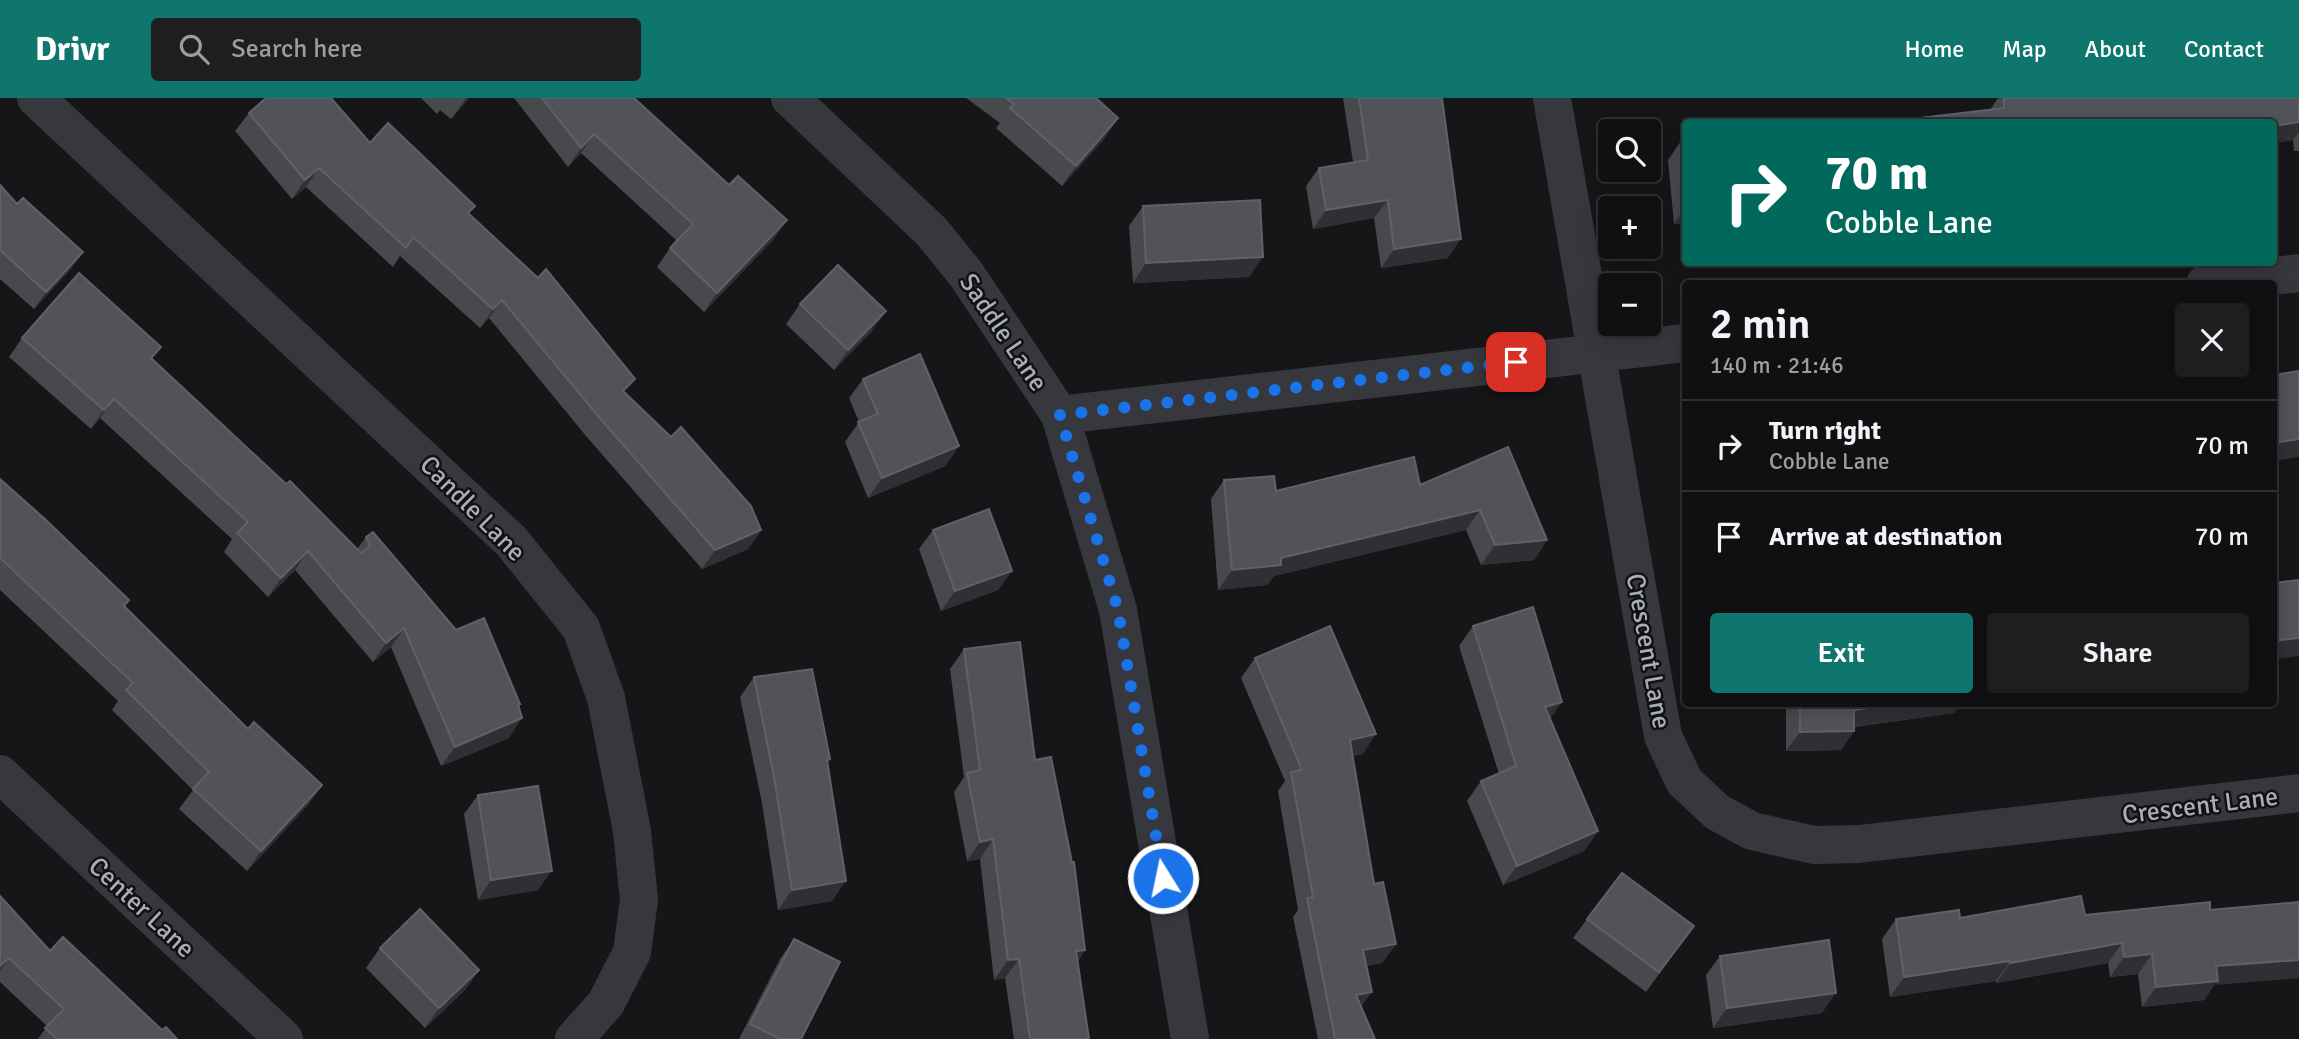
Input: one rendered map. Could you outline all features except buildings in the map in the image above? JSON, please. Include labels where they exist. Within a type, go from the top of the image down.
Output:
[{"type":"street","name":"Candle Lane","points":[[36,98],[511,541],[581,628],[606,698],[632,831],[639,900],[632,952],[606,1003],[574,1039]]},
{"type":"street","name":"Saddle Lane","points":[[790,98],[931,231],[966,274],[1060,415],[1118,610],[1191,1039]]},
{"type":"street","name":"Crescent Lane","points":[[1552,98],[1663,736],[1684,781],[1717,812],[1752,831],[1814,845],[1859,844],[2299,793]]},
{"type":"street","points":[[2239,280],[2299,273]]},
{"type":"street","points":[[1060,415],[1682,343]]},
{"type":"street","name":"Center Lane","points":[[0,774],[285,1039]]},
{"type":"route","points":[[1163,878],[1118,610],[1060,415],[1516,362]]}]
